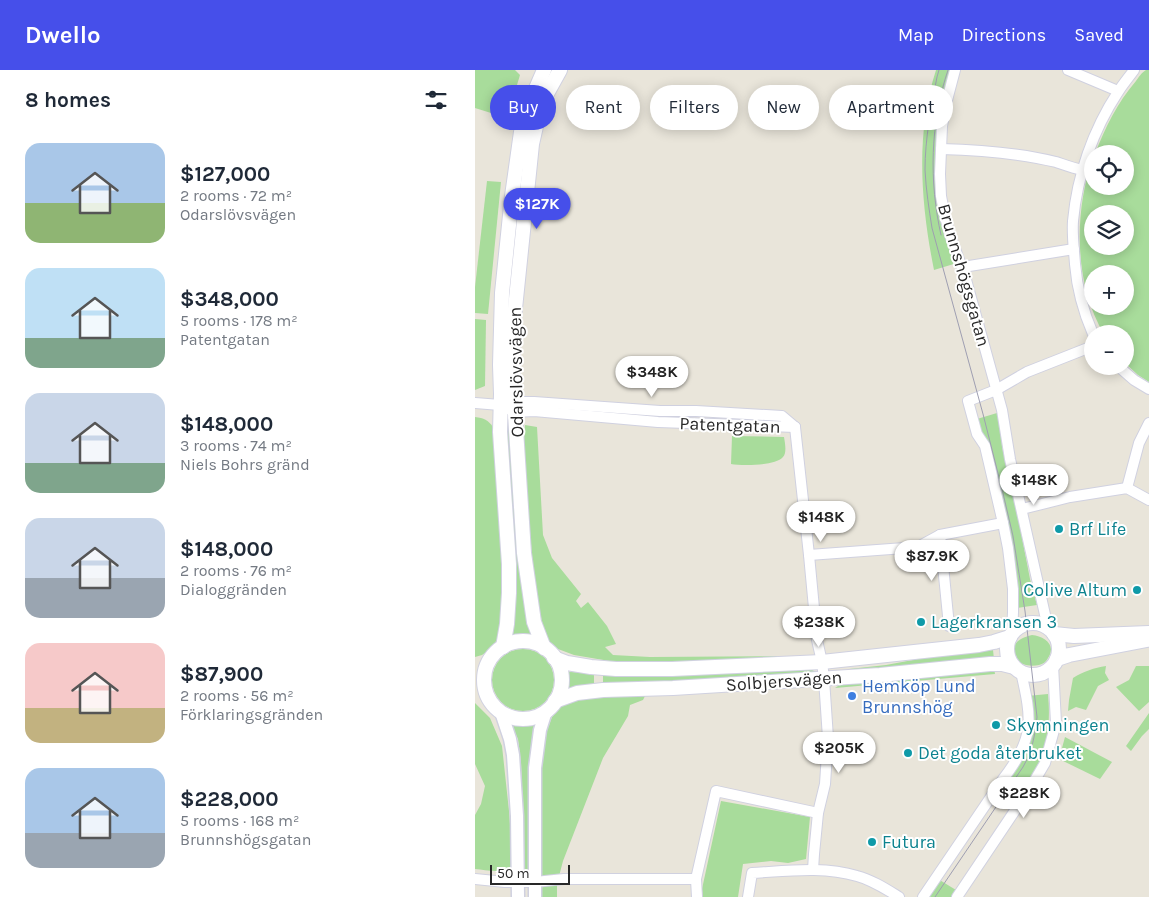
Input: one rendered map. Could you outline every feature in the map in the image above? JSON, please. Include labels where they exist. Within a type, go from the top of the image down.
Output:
[{"type":"main road","name":"Odarslövsvägen","points":[[503,647],[509,610],[509,564],[500,432],[502,293],[515,164],[523,126],[544,70]]},
{"type":"main road","name":"Odarslövsvägen","points":[[544,648],[534,622],[524,553],[515,407],[513,328],[532,144],[539,113],[545,97],[560,70]]},
{"type":"main road","name":"Solbjersvägen","points":[[554,658],[567,663],[616,669],[671,669],[822,662],[971,646],[994,642],[1011,635],[1018,628],[1026,624],[1033,623],[1041,624],[1051,631],[1074,636],[1149,633]]},
{"type":"main road","points":[[1051,631],[1059,647],[1055,662]]},
{"type":"main road","points":[[1011,635],[1008,646],[1009,659],[1018,669]]},
{"type":"main road","name":"Solbjersvägen","points":[[551,706],[577,693],[603,690],[673,688],[879,675],[990,664],[1002,664],[1032,675],[1044,672],[1055,662],[1069,656],[1149,639]]},
{"type":"main road","points":[[475,666],[511,643],[528,642],[544,648],[554,658],[560,670],[560,689],[551,706],[538,716],[529,719],[509,717],[501,712],[492,704],[485,691],[484,674],[491,657]]},
{"type":"main road","points":[[475,695],[489,699]]},
{"type":"street","name":"Brunnshögsgatan","points":[[955,70],[942,126],[941,196],[950,235],[963,267],[1002,410],[1010,459],[1051,631]]},
{"type":"street","points":[[1068,70],[1118,91]]},
{"type":"street","points":[[1090,325],[1081,301],[1076,275],[1073,222],[1077,192],[1082,170],[1096,134],[1118,91],[1134,70]]},
{"type":"street","points":[[941,149],[1012,154],[1057,162],[1082,170]]},
{"type":"street","points":[[963,267],[1074,249]]},
{"type":"street","points":[[1011,635],[1013,588],[1008,548],[985,446],[977,434],[968,401],[996,390],[1027,372],[1084,350]]},
{"type":"street","points":[[1129,375],[1149,389]]},
{"type":"street","points":[[475,403],[515,407]]},
{"type":"street","name":"Patentgatan","points":[[515,407],[534,411],[658,422],[795,427],[809,555]]},
{"type":"street","points":[[1127,488],[1139,443],[1149,423]]},
{"type":"street","points":[[1022,509],[1070,496],[1127,488],[1149,500]]},
{"type":"street","points":[[813,870],[818,813],[825,784],[828,738],[824,678],[817,640],[809,555],[918,547],[941,535],[1003,523]]},
{"type":"street","points":[[941,535],[949,626]]},
{"type":"street","points":[[957,897],[1045,763],[1056,723],[1055,662]]},
{"type":"street","points":[[923,897],[1015,763],[1025,745],[1029,729],[1029,713],[1018,669]]},
{"type":"street","points":[[535,897],[535,768],[540,730],[551,706]]},
{"type":"street","points":[[501,712],[513,755],[517,816],[518,897]]},
{"type":"street","points":[[697,897],[696,880],[716,791],[818,813]]},
{"type":"street","points":[[748,897],[752,872],[813,870],[841,872],[859,876],[899,897]]},
{"type":"street","points":[[475,879],[505,882],[696,880]]},
{"type":"green space","points":[[475,70],[515,70],[520,75],[517,85],[490,85],[490,113],[475,108]]},
{"type":"green space","points":[[936,70],[951,70],[949,85],[932,85]]},
{"type":"green space","points":[[1149,70],[1149,382],[1134,371],[1134,325],[1100,325],[1094,315],[1134,315],[1134,265],[1084,265],[1084,280],[1080,248],[1080,226],[1084,192],[1084,195],[1134,195],[1134,145],[1099,145],[1117,107],[1140,75]]},
{"type":"green space","points":[[924,130],[943,130],[937,169],[957,263],[934,270],[923,195]]},
{"type":"green space","points":[[487,181],[501,182],[488,314],[475,313],[475,287]]},
{"type":"green space","points":[[475,319],[486,320],[485,386],[475,390]]},
{"type":"green space","points":[[997,413],[1001,427],[1002,447],[1037,605],[1017,608],[977,419]]},
{"type":"green space","points":[[475,417],[485,420],[493,427],[503,552],[499,635],[493,647],[482,655],[475,657]]},
{"type":"green space","points":[[510,420],[532,635],[523,633],[513,635],[516,584],[505,421]]},
{"type":"green space","points":[[525,425],[537,427],[543,535],[552,558],[581,594],[576,601],[581,608],[588,602],[607,626],[616,644],[605,647],[613,655],[650,657],[802,656],[693,663],[621,663],[574,655],[558,649],[549,641],[543,626],[537,599],[523,449]]},
{"type":"green space","points":[[732,436],[784,437],[785,453],[779,460],[766,464],[731,464]]},
{"type":"green space","points":[[1032,635],[1045,639],[1051,649],[1045,662],[1040,665],[1030,666],[1017,661],[1014,647],[1023,638]]},
{"type":"green space","points":[[523,649],[540,654],[545,658],[549,663],[554,680],[549,697],[545,702],[540,706],[523,711],[506,706],[501,702],[497,697],[492,680],[497,663],[501,658],[506,654]]},
{"type":"green space","points":[[993,650],[994,659],[847,671],[849,669],[886,665],[929,657]]},
{"type":"green space","points":[[1106,666],[1105,673],[1109,680],[1098,686],[1086,710],[1076,707],[1068,711],[1073,678],[1089,670]]},
{"type":"green space","points":[[1136,666],[1149,666],[1149,702],[1139,711],[1116,687],[1129,680]]},
{"type":"green space","points":[[808,668],[816,672],[816,675],[603,684],[603,674]]},
{"type":"green space","points":[[994,668],[995,674],[835,688],[841,684]]},
{"type":"green space","points":[[569,672],[594,673],[594,685],[569,688]]},
{"type":"green space","points":[[1048,694],[1049,724],[1044,749],[1040,761],[1019,798],[1001,786],[1025,751],[1027,696]]},
{"type":"green space","points":[[613,696],[645,696],[643,700],[630,705],[628,716],[603,758],[563,861],[557,884],[557,897],[540,897],[540,816],[545,736],[552,717],[563,705],[577,700]]},
{"type":"green space","points":[[475,703],[490,718],[502,746],[513,864],[500,871],[475,869],[475,815],[481,804],[485,786],[475,764]]},
{"type":"green space","points":[[1149,713],[1149,729],[1131,751],[1126,746]]},
{"type":"green space","points":[[536,724],[532,739],[530,762],[530,875],[527,876],[525,873],[521,762],[518,739],[511,725]]},
{"type":"green space","points":[[1065,737],[1112,762],[1100,779],[1059,759]]},
{"type":"green space","points":[[721,801],[810,817],[806,859],[788,863],[771,861],[743,864],[738,897],[703,897],[702,889]]},
{"type":"green space","points":[[938,879],[956,890],[952,897],[926,897]]},
{"type":"tram line","points":[[935,897],[1023,767],[1033,743],[1037,717],[1025,611],[1013,536],[983,414],[932,228],[925,177],[925,158],[939,70]]},
{"type":"tram line","points":[[941,235],[937,215],[933,152],[938,111],[948,70]]},
{"type":"place","name":"Brf Life","points":[[1059,529]]},
{"type":"place","name":"Colive Altum","points":[[1137,590]]},
{"type":"place","name":"Lagerkransen 3","points":[[921,622]]},
{"type":"place","name":"Hemköp Lund Brunnshög","points":[[852,696]]},
{"type":"place","name":"Skymningen","points":[[996,725]]},
{"type":"place","name":"Det goda återbruket","points":[[908,753]]},
{"type":"place","name":"Futura","points":[[872,842]]}]
